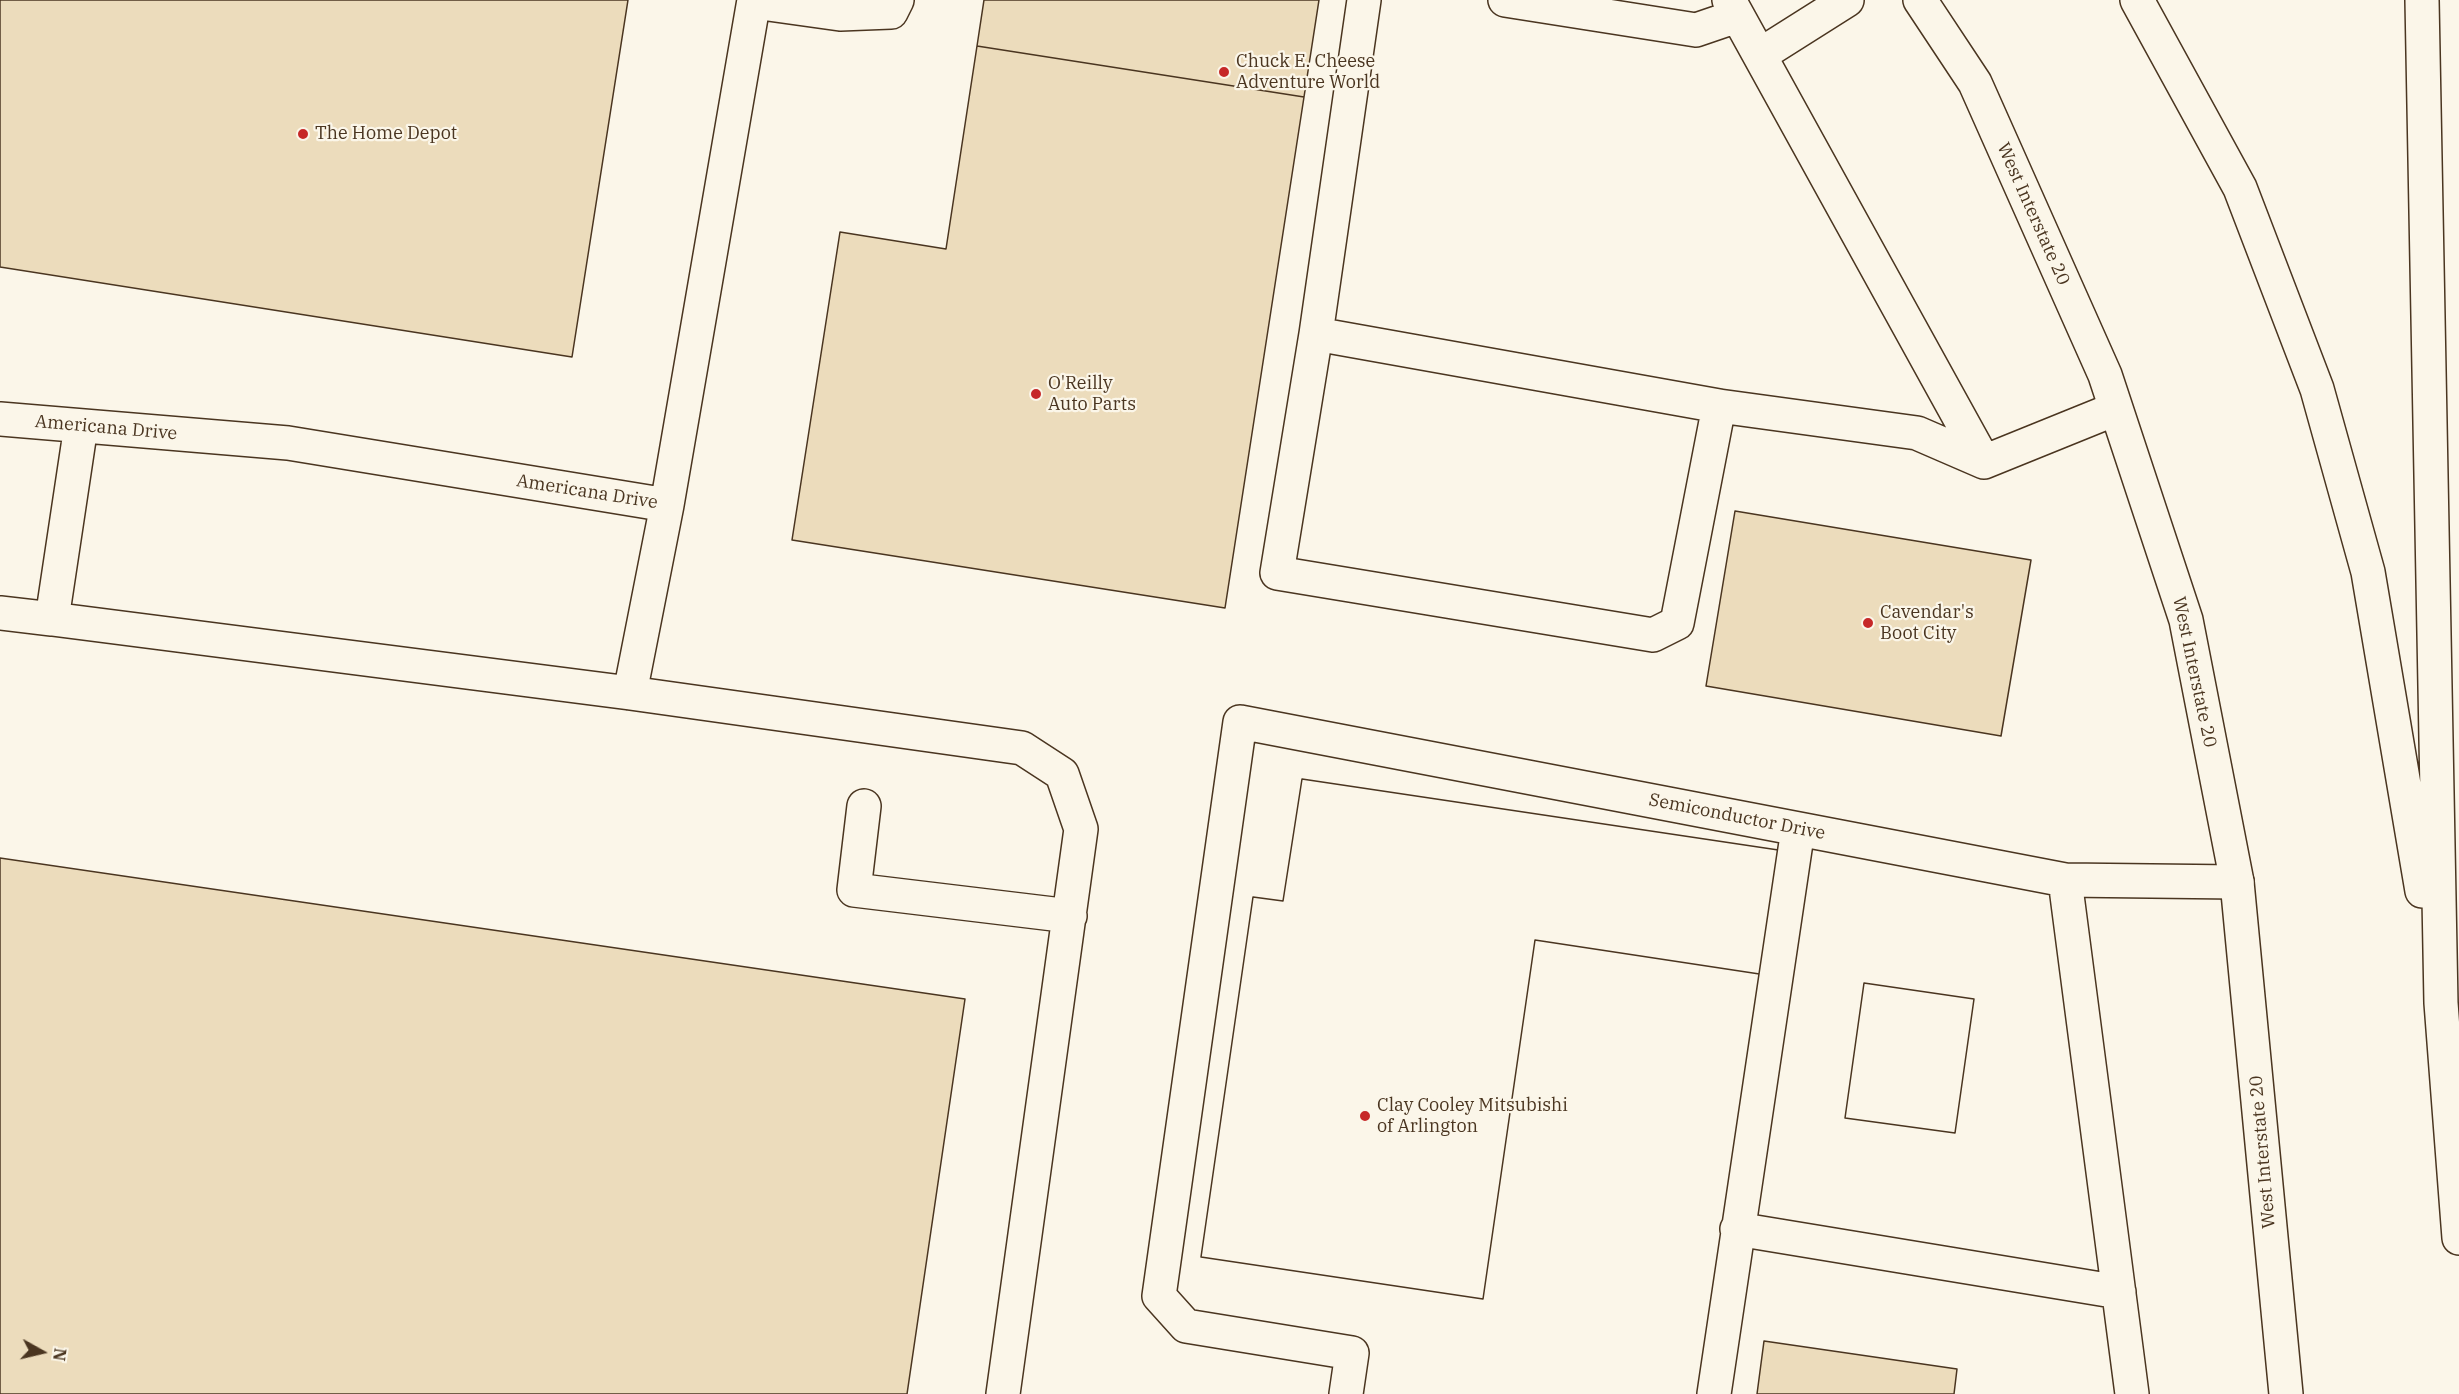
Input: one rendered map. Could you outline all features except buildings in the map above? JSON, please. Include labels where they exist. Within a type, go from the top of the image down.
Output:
[{"type":"main road","points":[[754,1],[840,15],[891,12],[897,0]]},
{"type":"main road","points":[[1364,0],[1316,334],[1277,573],[1653,635],[1677,624],[1719,406]]},
{"type":"main road","points":[[1505,0],[1696,30],[1733,8],[1984,462]]},
{"type":"main road","points":[[1760,55],[1846,0]]},
{"type":"main road","name":"West Interstate 20","points":[[1920,0],[1975,83],[2104,375],[2186,620],[2237,882],[2286,1394]]},
{"type":"main road","points":[[2137,0],[2240,188],[2317,388],[2368,572],[2440,1003]]},
{"type":"main road","points":[[2422,0],[2440,1003],[2459,1238]]},
{"type":"main road","name":"Americana Drive","points":[[0,419],[288,443],[666,505],[754,1]]},
{"type":"main road","points":[[1316,334],[1719,406],[1917,433],[1984,462],[2115,409]]},
{"type":"main road","points":[[52,619],[81,426]]},
{"type":"main road","points":[[630,693],[666,505]]},
{"type":"main road","points":[[0,613],[630,693],[1022,748],[1062,774],[1081,829],[1003,1394]]},
{"type":"main road","name":"Semiconductor Drive","points":[[1346,1394],[1352,1353],[1186,1326],[1159,1296],[1240,722],[2065,880],[2237,882]]},
{"type":"main road","points":[[864,806],[854,890],[1070,916]]},
{"type":"main road","points":[[1714,1394],[1798,829]]},
{"type":"main road","points":[[2065,880],[2132,1394]]},
{"type":"main road","points":[[1737,1229],[2119,1292]]},
{"type":"place","name":"Chuck E. Cheese Adventure World","points":[[1224,72]]},
{"type":"place","name":"The Home Depot","points":[[303,134]]},
{"type":"place","name":"O'Reilly Auto Parts","points":[[1036,394]]},
{"type":"place","name":"Cavendar's Boot City","points":[[1868,623]]},
{"type":"place","name":"Clay Cooley Mitsubishi of Arlington","points":[[1365,1116]]}]
